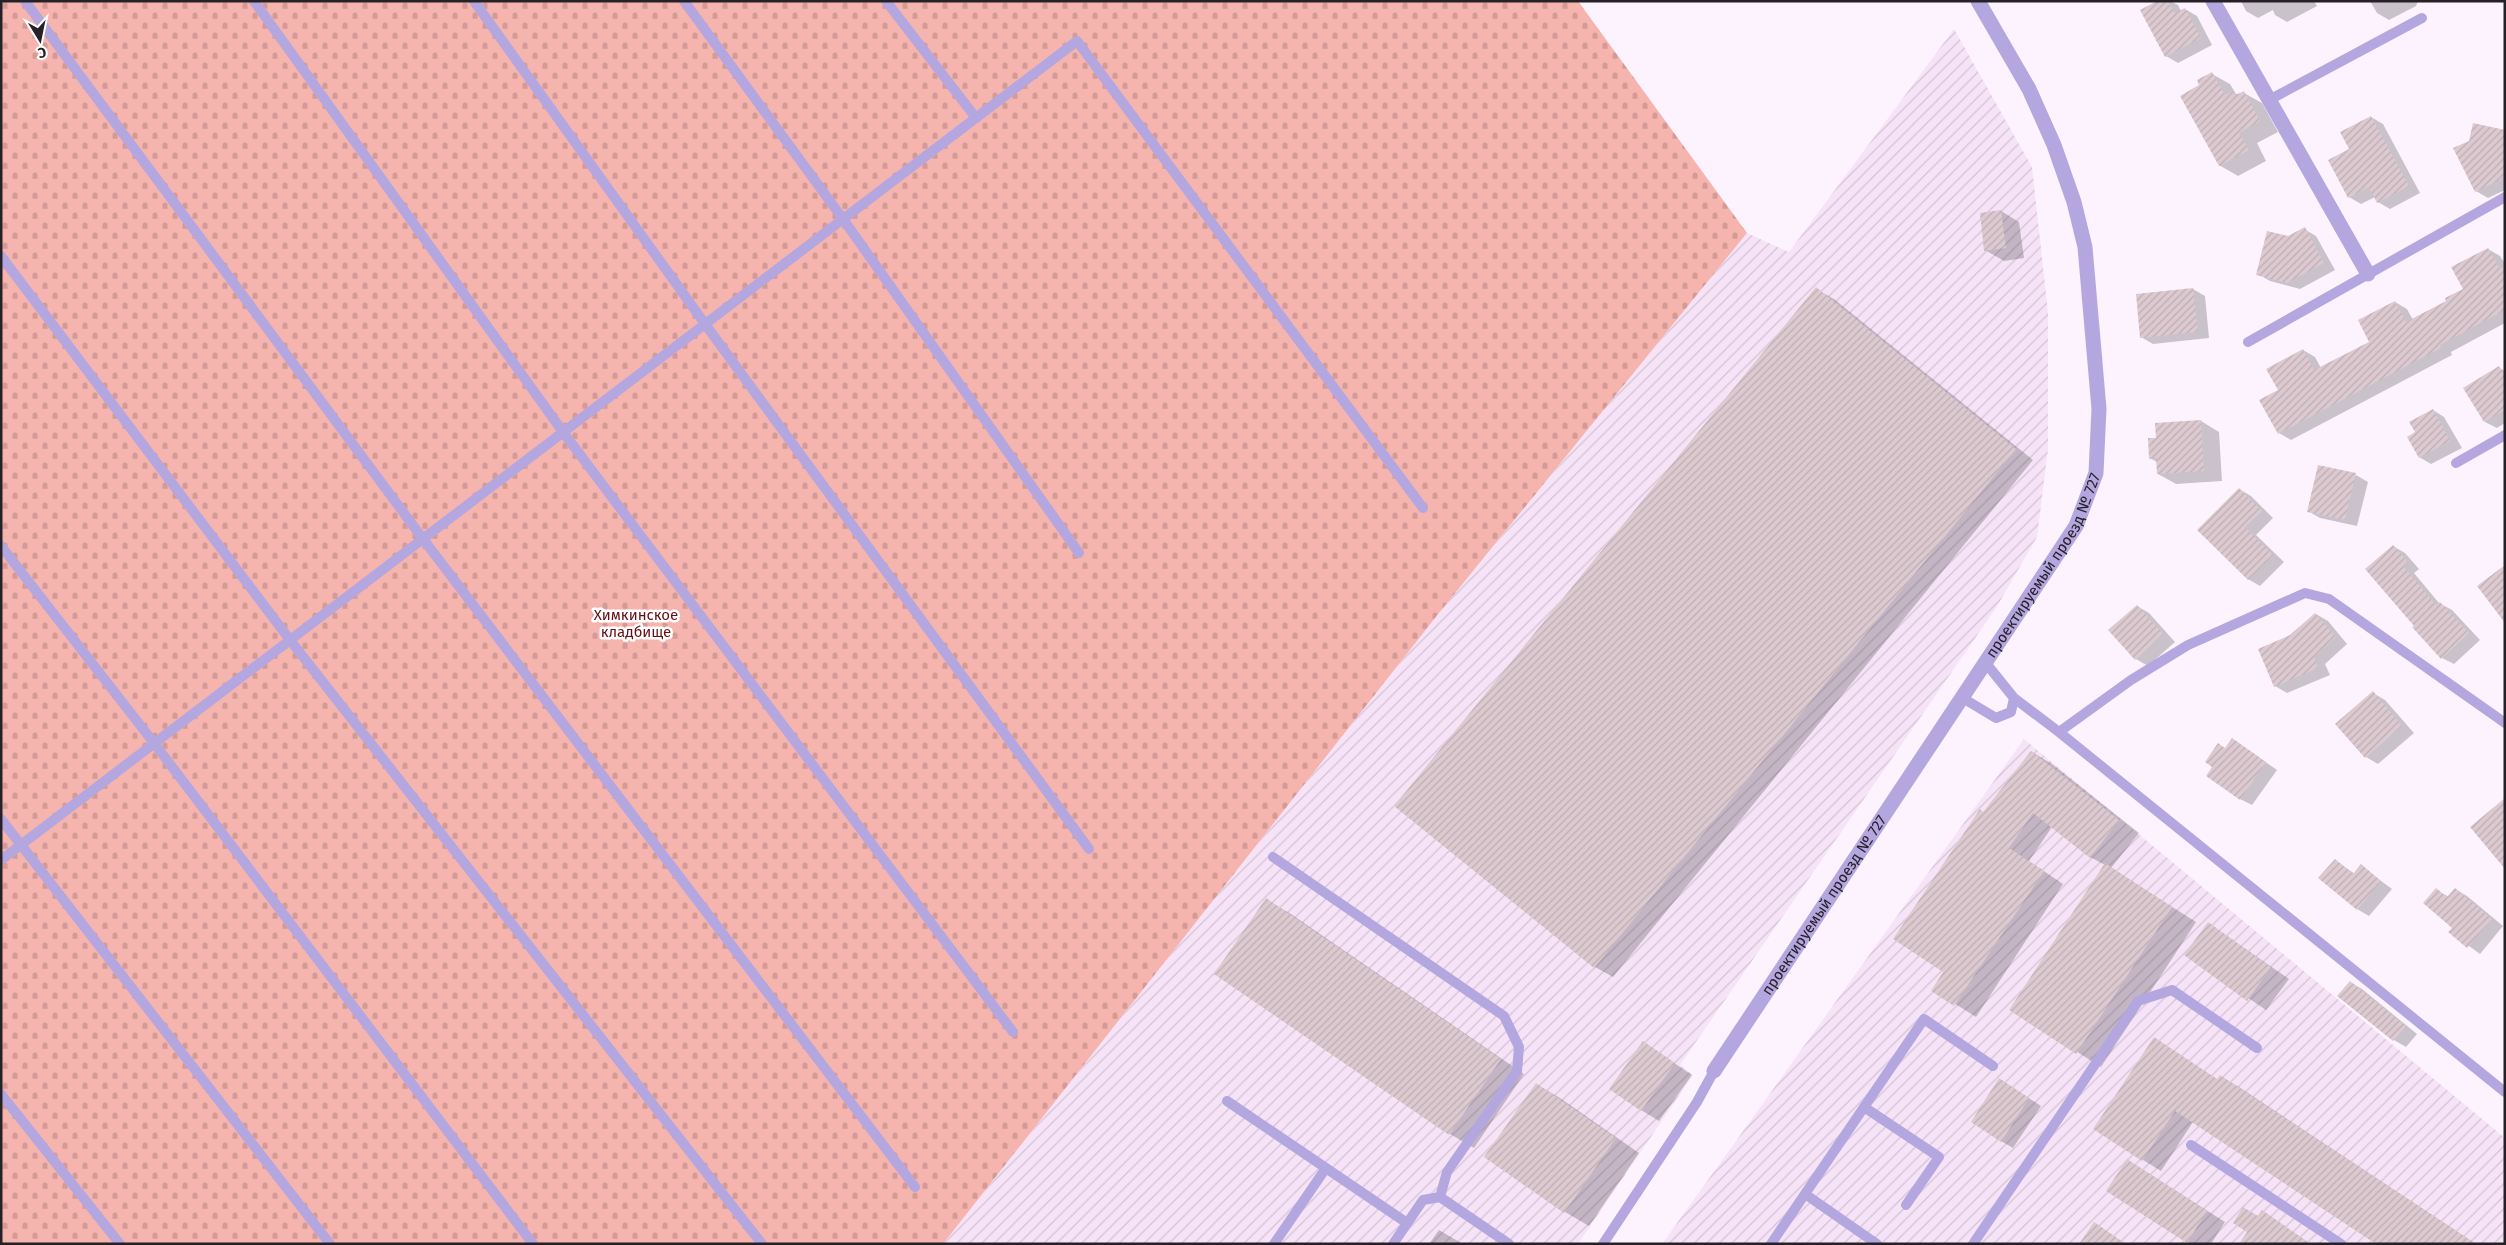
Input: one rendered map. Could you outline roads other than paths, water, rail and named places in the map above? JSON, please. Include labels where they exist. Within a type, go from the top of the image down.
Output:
[{"type":"street","name":"проектируемый проезд № 727","points":[[1714,1071],[2076,526],[2096,473],[2099,409],[2085,247],[2074,202],[2054,145],[2029,89],[1978,1]]},
{"type":"street","points":[[2213,1],[2368,274]]},
{"type":"lane","points":[[25,1],[423,539],[915,1187]]},
{"type":"lane","points":[[254,1],[563,432],[1013,1032]]},
{"type":"lane","points":[[474,1],[705,324],[1089,849]]},
{"type":"lane","points":[[684,1],[843,219],[1079,553]]},
{"type":"lane","points":[[886,1],[976,118]]},
{"type":"lane","points":[[2269,100],[2422,18]]},
{"type":"lane","points":[[1,860],[1077,41],[1423,508]]},
{"type":"lane","points":[[2248,342],[2505,197]]},
{"type":"lane","points":[[1,256],[290,640],[762,1244]]},
{"type":"lane","points":[[2456,462],[2505,435]]},
{"type":"lane","points":[[1,546],[154,744],[533,1244]]},
{"type":"lane","points":[[2059,732],[2131,680],[2188,645],[2305,592],[2329,599],[2505,722]]},
{"type":"lane","points":[[1985,662],[2014,698],[2059,732],[2505,1092]]},
{"type":"lane","points":[[1961,697],[1996,718],[2011,712],[2014,698]]},
{"type":"lane","points":[[1,818],[330,1244]]},
{"type":"lane","points":[[1272,857],[1504,1016],[1519,1047],[1517,1070],[1448,1172],[1440,1197]]},
{"type":"lane","points":[[1973,1244],[2138,1001],[2172,990],[2257,1048]]},
{"type":"lane","points":[[1771,1244],[1924,1019],[1993,1066]]},
{"type":"lane","points":[[1603,1244],[1697,1102],[1714,1071]]},
{"type":"lane","points":[[1,1094],[120,1244]]},
{"type":"lane","points":[[1227,1101],[1408,1223]]},
{"type":"lane","points":[[1864,1107],[1939,1157],[1906,1205]]},
{"type":"lane","points":[[2190,1145],[2341,1244]]},
{"type":"lane","points":[[1274,1244],[1326,1168]]},
{"type":"lane","points":[[1805,1194],[1878,1244]]},
{"type":"lane","points":[[1394,1244],[1423,1200],[1440,1197],[1509,1244]]},
{"type":"park label","name":"Химкинское кладбище","points":[[636,624]]}]
